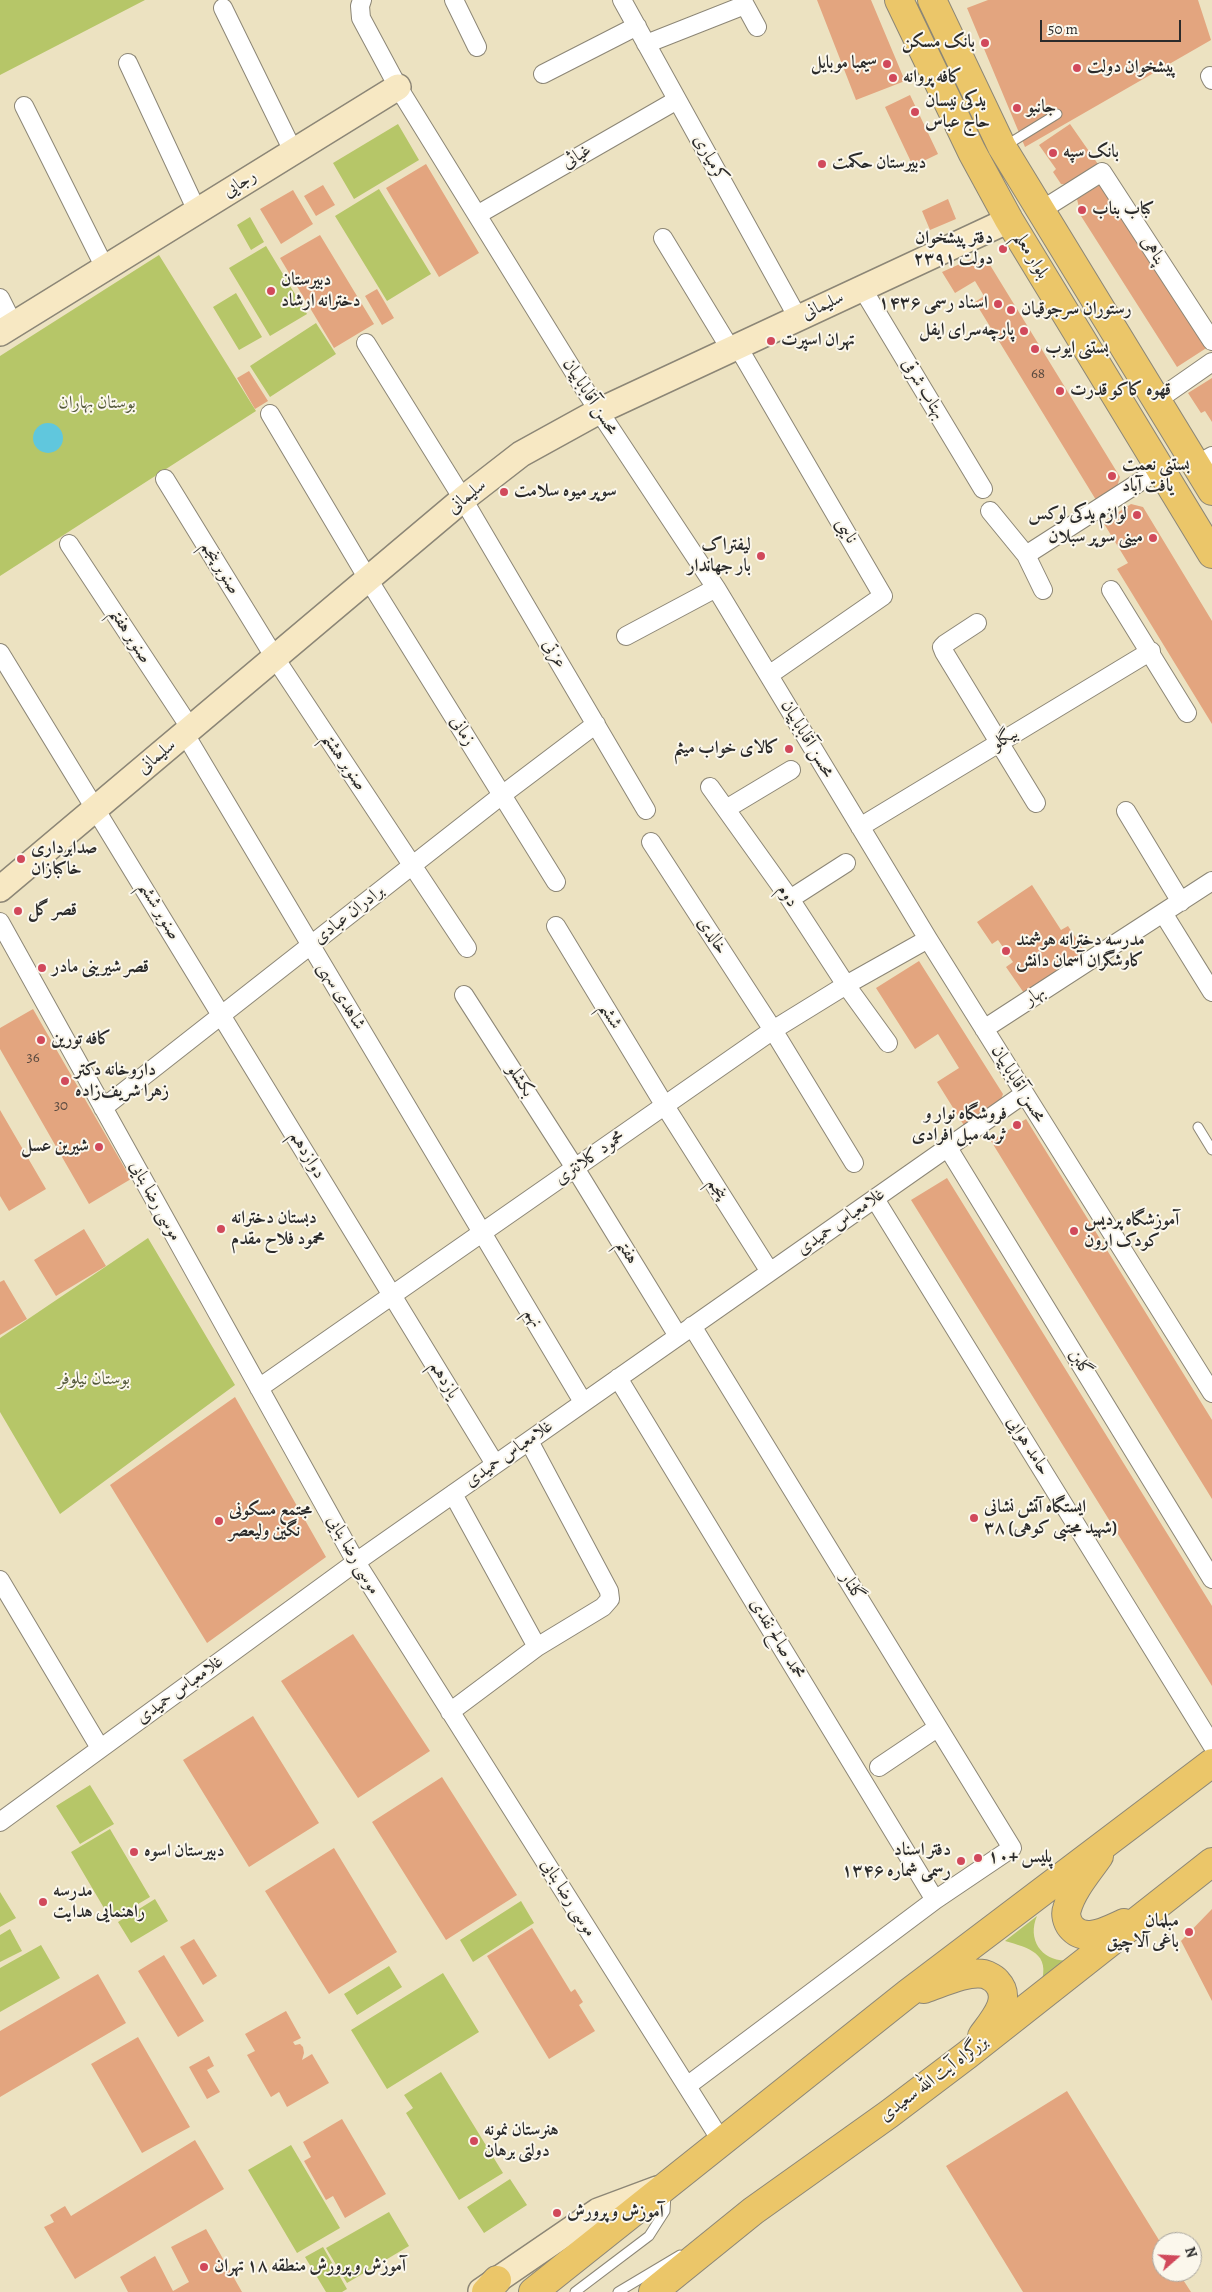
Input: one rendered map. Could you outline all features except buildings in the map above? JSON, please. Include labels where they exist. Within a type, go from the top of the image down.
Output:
[{"type":"main road","name":"بلوار معلم","points":[[899,0],[972,152],[1009,220],[1212,554]]},
{"type":"main road","name":"بلوار معلم","points":[[932,0],[1002,147],[1156,401],[1204,460],[1212,491]]},
{"type":"main road","name":"رجایی","points":[[7,329],[398,86]]},
{"type":"main road","name":"سلیمانی","points":[[0,889],[463,499],[522,454],[599,411],[1009,220]]},
{"type":"main road","points":[[533,2292],[906,1994],[1212,1763]]},
{"type":"main road","points":[[1113,1837],[1074,1894],[1066,1910],[1067,1922],[1072,1929],[1082,1935],[1096,1935],[1154,1910]]},
{"type":"main road","name":"بزرگراه آیت الله سعیدی","points":[[653,2292],[752,2211],[968,2054],[1154,1910],[1212,1862]]},
{"type":"main road","points":[[906,1994],[966,1976],[985,1974],[996,1980],[1002,1989],[1004,1997],[1000,2008],[968,2054]]},
{"type":"main road","points":[[488,2288],[598,2211],[667,2186]]},
{"type":"street","points":[[351,0],[398,86]]},
{"type":"street","points":[[361,18],[360,6],[362,0]]},
{"type":"street","points":[[454,0],[477,47]]},
{"type":"street","name":"کرمیاری","points":[[622,0],[798,318]]},
{"type":"street","points":[[646,44],[745,5],[757,27]]},
{"type":"street","points":[[224,8],[293,151]]},
{"type":"street","points":[[543,74],[637,26]]},
{"type":"street","points":[[128,63],[197,211]]},
{"type":"street","name":"محسن آقاباباییان","points":[[398,86],[599,411],[716,588],[1024,1094],[1212,1393]]},
{"type":"street","name":"غیاثی","points":[[477,215],[677,100]]},
{"type":"street","points":[[24,106],[105,268]]},
{"type":"street","name":"پناهی","points":[[1040,211],[1102,172],[1212,342]]},
{"type":"street","points":[[663,238],[735,348]]},
{"type":"street","name":"بهتاب شرقی","points":[[862,288],[983,489]]},
{"type":"street","points":[[0,298],[7,329]]},
{"type":"street","name":"عزتی","points":[[366,343],[463,499],[646,810]]},
{"type":"street","name":"نایبی","points":[[735,348],[883,596],[769,675]]},
{"type":"street","points":[[1156,401],[1212,362]]},
{"type":"street","name":"زمانی","points":[[270,414],[368,579],[556,882]]},
{"type":"street","points":[[1026,555],[1160,469]]},
{"type":"street","name":"صنوبر پنجم","points":[[165,479],[275,658]]},
{"type":"street","points":[[990,510],[1026,555],[1043,590]]},
{"type":"street","name":"صنوبر هفتم","points":[[69,544],[188,731]]},
{"type":"street","points":[[626,636],[716,588]]},
{"type":"street","points":[[1111,590],[1151,651],[1187,713]]},
{"type":"street","points":[[977,623],[942,648],[1036,803]]},
{"type":"street","name":"بیگلو","points":[[860,827],[1151,651]]},
{"type":"street","name":"صنوبر ششم","points":[[0,653],[222,1014]]},
{"type":"street","name":"صنوبر هشتم","points":[[275,658],[466,948]]},
{"type":"street","name":"برادران عبادی","points":[[103,1108],[502,795],[596,724]]},
{"type":"street","name":"شاهدی سهی","points":[[188,731],[310,945],[482,1233]]},
{"type":"street","points":[[726,809],[791,770]]},
{"type":"street","name":"دوم","points":[[710,787],[790,899],[846,985],[888,1043]]},
{"type":"street","points":[[1126,811],[1181,902]]},
{"type":"street","name":"خالدی","points":[[651,842],[773,1030],[854,1163]]},
{"type":"street","points":[[790,899],[846,863]]},
{"type":"street","name":"بهار","points":[[984,1029],[1212,881]]},
{"type":"street","points":[[1163,913],[1212,992]]},
{"type":"street","name":"موسی رضا بنایی","points":[[0,922],[356,1562],[722,2142]]},
{"type":"street","name":"ششم","points":[[556,926],[665,1106]]},
{"type":"street","name":"محمود کلانتری","points":[[259,1388],[773,1030],[928,938]]},
{"type":"street","name":"بکشلو","points":[[464,995],[575,1168]]},
{"type":"street","name":"دوازدهم","points":[[222,1014],[392,1295]]},
{"type":"street","name":"غلامعباس حمیدی","points":[[0,1822],[356,1562],[1024,1094]]},
{"type":"street","name":"پنجم","points":[[665,1106],[770,1272]]},
{"type":"street","name":"گلبن","points":[[948,1148],[1212,1579]]},
{"type":"street","name":"هفتم","points":[[575,1168],[678,1336]]},
{"type":"street","name":"حامد هوایی","points":[[875,1199],[1212,1745]]},
{"type":"street","name":"نهم","points":[[482,1233],[583,1402]]},
{"type":"street","name":"یازدهم","points":[[392,1295],[495,1464]]},
{"type":"street","name":"گلنار","points":[[692,1326],[1012,1848],[935,1900]]},
{"type":"street","name":"محمد صالح نقدی","points":[[618,1378],[935,1900]]},
{"type":"street","points":[[450,1712],[537,1647],[603,1607],[610,1599],[609,1591],[529,1441]]},
{"type":"street","points":[[453,1494],[537,1647]]},
{"type":"street","points":[[0,1580],[100,1748]]},
{"type":"street","points":[[879,1767],[938,1728]]},
{"type":"street","points":[[687,2086],[935,1900]]},
{"type":"lane","points":[[1002,147],[1057,114]]},
{"type":"lane","points":[[1198,1127],[1212,1150]]},
{"type":"lane","points":[[574,2292],[649,2236],[665,2211],[667,2186]]},
{"type":"lane","points":[[694,2246],[752,2211]]},
{"type":"lane","points":[[618,2292],[685,2251]]},
{"type":"green space","points":[[0,0],[145,0],[0,75]]},
{"type":"green space","points":[[398,124],[419,160],[354,199],[333,163]]},
{"type":"green space","points":[[379,189],[431,274],[387,301],[335,216]]},
{"type":"green space","points":[[250,217],[264,242],[251,250],[237,225]]},
{"type":"green space","points":[[266,246],[307,314],[270,336],[229,268]]},
{"type":"green space","name":"بوستان بهاران","points":[[159,255],[256,411],[0,576],[0,356]]},
{"type":"green space","points":[[236,293],[262,337],[239,350],[213,307]]},
{"type":"green space","points":[[316,323],[336,354],[270,397],[250,366]]},
{"type":"green space","name":"بوستان نیلوفر","points":[[148,1238],[235,1385],[60,1514],[0,1412],[0,1338]]},
{"type":"green space","points":[[90,1785],[114,1824],[80,1844],[56,1806]]},
{"type":"green space","points":[[110,1829],[150,1897],[111,1920],[71,1852]]},
{"type":"green space","points":[[0,1892],[16,1918],[0,1927]]},
{"type":"green space","points":[[155,1899],[168,1921],[131,1943],[118,1922]]},
{"type":"green space","points":[[521,1901],[534,1923],[473,1962],[460,1940]]},
{"type":"green space","points":[[1037,1916],[1034,1934],[1040,1949],[1053,1958],[1071,1960],[1041,1984],[1043,1965],[1036,1954],[1022,1946],[1005,1941]]},
{"type":"green space","points":[[10,1929],[22,1951],[0,1962],[0,1935]]},
{"type":"green space","points":[[41,1945],[60,1978],[0,2012],[0,1968]]},
{"type":"green space","points":[[389,1966],[402,1987],[357,2015],[344,1994]]},
{"type":"green space","points":[[443,1973],[479,2032],[387,2089],[351,2030]]},
{"type":"green space","points":[[441,2072],[503,2173],[459,2200],[406,2113],[413,2108],[404,2095]]},
{"type":"green space","points":[[291,2145],[340,2228],[297,2253],[248,2170]]},
{"type":"green space","points":[[510,2179],[527,2205],[484,2233],[467,2207]]},
{"type":"green space","points":[[389,2212],[409,2246],[347,2283],[326,2248]]},
{"type":"green space","points":[[323,2247],[347,2289],[342,2292],[326,2292],[305,2257]]},
{"type":"water","points":[[48,423],[59,427],[63,438],[59,449],[48,453],[37,449],[33,438],[37,427]]},
{"type":"place","name":"بانک مسکن","points":[[985,43]]},
{"type":"place","name":"سیمبا موبایل","points":[[887,64]]},
{"type":"place","name":"پیشخوان دولت","points":[[1077,68]]},
{"type":"place","name":"کافه پروانه","points":[[893,78]]},
{"type":"place","name":"جانبو","points":[[1017,108]]},
{"type":"place","name":"یدکی نیسان حاج عباس","points":[[915,112]]},
{"type":"place","name":"بانک سپه","points":[[1053,153]]},
{"type":"place","name":"دبیرستان حکمت","points":[[822,164]]},
{"type":"place","name":"کباب بناب","points":[[1082,210]]},
{"type":"place","name":"دفتر پیشخوان دولت ۲۳۹۱","points":[[1003,249]]},
{"type":"place","name":"دبیرستان دخترانه ارشاد","points":[[271,291]]},
{"type":"place","name":"اسناد رسمی ۱۴۳۶","points":[[998,304]]},
{"type":"place","name":"رستوران سرجوقیان","points":[[1011,310]]},
{"type":"place","name":"پارچه‌سرای ایفل","points":[[1024,331]]},
{"type":"place","name":"تهران اسپرت","points":[[771,341]]},
{"type":"place","name":"بستنی ایوب","points":[[1035,349]]},
{"type":"place","name":"قهوه کاکو قدرت","points":[[1060,391]]},
{"type":"place","name":"بستنی نعمت یافت آباد","points":[[1112,476]]},
{"type":"place","name":"سوپر میوه سلامت","points":[[504,492]]},
{"type":"place","name":"لوازم یدکی لوکس","points":[[1137,515]]},
{"type":"place","name":"مینی سوپر سبلان","points":[[1153,538]]},
{"type":"place","name":"لیفتراک بار جهاندار","points":[[761,556]]},
{"type":"place","name":"کالای خواب میثم","points":[[789,749]]},
{"type":"place","name":"صدابرداری خاکبازان","points":[[21,859]]},
{"type":"place","name":"قصر گل","points":[[18,911]]},
{"type":"place","name":"مدرسه دخترانه هوشمند کاوشگران آسمان دانش","points":[[1006,951]]},
{"type":"place","name":"قصر شیرینی مادر","points":[[42,968]]},
{"type":"place","name":"کافه تورین","points":[[41,1040]]},
{"type":"place","name":"داروخانه دکتر زهرا شریف‌زاده","points":[[65,1081]]},
{"type":"place","name":"فروشگاه نوار و ثرمه مبل افرادی","points":[[1017,1125]]},
{"type":"place","name":"شیرین عسل","points":[[99,1147]]},
{"type":"place","name":"دبستان دخترانه محمود فلاح مقدم","points":[[221,1229]]},
{"type":"place","name":"آموزشگاه پردیس کودک ارون","points":[[1074,1231]]},
{"type":"place","name":"ایستگاه آتش نشانی ۳۸ (شهید مجتبی کوهی)","points":[[974,1518]]},
{"type":"place","name":"مجتمع مسکونی نگین ولیعصر","points":[[219,1521]]},
{"type":"place","name":"دبیرستان اسوه","points":[[134,1852]]},
{"type":"place","name":"پلیس +۱۰","points":[[978,1858]]},
{"type":"place","name":"دفتر اسناد رسمی شماره ۱۳۴۶","points":[[961,1861]]},
{"type":"place","name":"مدرسه راهنمایی هدایت","points":[[43,1902]]},
{"type":"place","name":"مبلمان باغی آلاچیق","points":[[1189,1932]]},
{"type":"place","name":"هنرستان نمونه دولتی برهان","points":[[474,2141]]},
{"type":"place","name":"آموزش و پرورش","points":[[557,2213]]},
{"type":"place","name":"آموزش و پرورش منطقه ۱۸ تهران","points":[[204,2267]]}]
